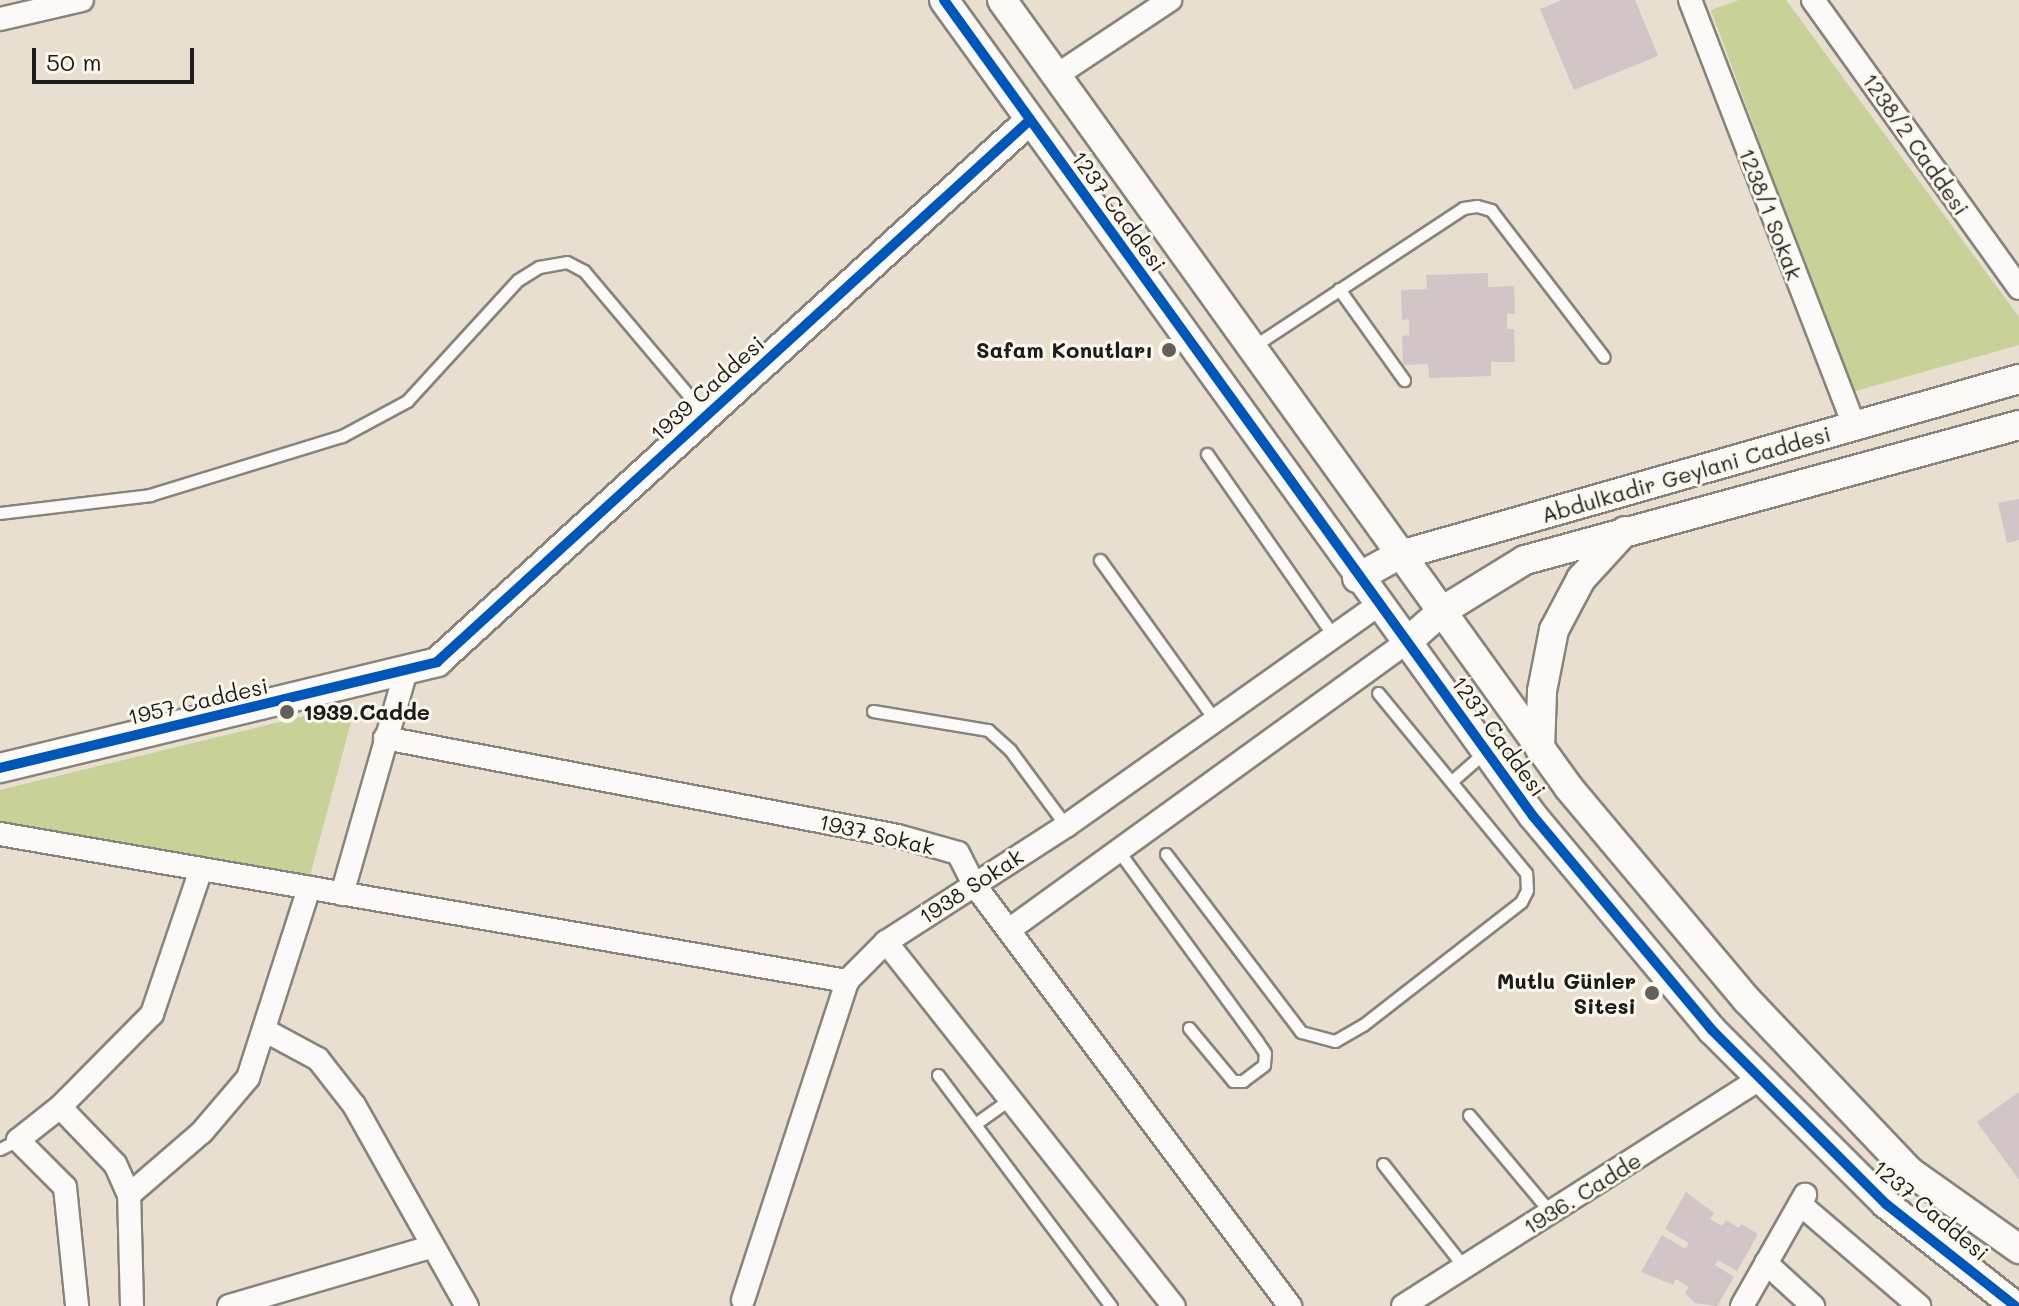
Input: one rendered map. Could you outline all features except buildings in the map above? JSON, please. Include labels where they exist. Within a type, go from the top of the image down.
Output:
[{"type":"street","points":[[0,19],[82,0]]},
{"type":"street","name":"1237 Caddesi","points":[[944,0],[1377,606],[1486,751],[1712,1030],[1886,1204],[2015,1306]]},
{"type":"street","name":"1237 Caddesi","points":[[1002,0],[1397,556],[1442,611],[1540,749],[1747,1000],[1909,1171],[2019,1249]]},
{"type":"street","points":[[1057,75],[1170,0]]},
{"type":"street","name":"1238/1 Sokak","points":[[1690,0],[1854,426]]},
{"type":"street","name":"1238/2 Caddesi","points":[[1813,0],[2019,288]]},
{"type":"street","name":"1939 Caddesi","points":[[405,674],[445,656],[1030,120]]},
{"type":"street","name":"Abdulkadir Geylani Caddesi","points":[[1357,578],[1397,556],[2019,379]]},
{"type":"street","name":"Abdulkadir Geylani Caddesi","points":[[1406,643],[1442,611],[1525,560],[2019,425]]},
{"type":"street","points":[[1540,749],[1542,691],[1554,630],[1581,579],[1625,531]]},
{"type":"street","name":"1938 Sokak","points":[[741,1304],[847,981],[886,942],[973,883],[1066,826],[1377,606]]},
{"type":"street","points":[[1009,930],[1120,853],[1406,643]]},
{"type":"street","points":[[342,894],[405,674]]},
{"type":"street","name":"1957 Caddesi","points":[[0,768],[405,674]]},
{"type":"street","name":"1937 Sokak","points":[[385,738],[898,836],[958,853],[973,883],[1290,1306]]},
{"type":"street","points":[[0,834],[847,981]]},
{"type":"street","points":[[77,1306],[65,1187],[9,1144],[60,1107],[152,1014],[201,869]]},
{"type":"street","points":[[129,1195],[202,1132],[248,1078],[266,1031],[309,888]]},
{"type":"street","points":[[886,942],[1173,1306]]},
{"type":"street","points":[[266,1031],[318,1059],[354,1105],[431,1247],[467,1306]]},
{"type":"street","name":"1936. Cadde","points":[[1403,1306],[1760,1079]]},
{"type":"street","points":[[60,1107],[115,1164],[129,1195],[132,1306]]},
{"type":"street","points":[[1742,1306],[1802,1199],[1919,1306]]},
{"type":"street","points":[[229,1306],[281,1301],[431,1247]]},
{"type":"street","points":[[1766,1263],[1813,1306]]},
{"type":"lane","points":[[1250,348],[1463,208],[1477,206],[1491,210],[1604,357]]},
{"type":"lane","points":[[0,513],[150,495],[342,436],[407,401],[518,280],[539,267],[567,262],[584,271],[706,416]]},
{"type":"lane","points":[[1339,289],[1404,380]]},
{"type":"lane","points":[[1207,454],[1334,637]]},
{"type":"lane","points":[[1100,560],[1215,720]]},
{"type":"lane","points":[[1166,854],[1301,1032],[1335,1041],[1509,911],[1527,890],[1526,873],[1453,780],[1378,693]]},
{"type":"lane","points":[[873,711],[988,730],[1010,750],[1066,826]]},
{"type":"lane","points":[[1453,780],[1486,751]]},
{"type":"lane","points":[[1120,853],[1257,1041],[1265,1053],[1264,1065],[1243,1081],[1233,1081],[1189,1028]]},
{"type":"lane","points":[[938,1075],[1111,1306]]},
{"type":"lane","points":[[975,1124],[1010,1099]]},
{"type":"lane","points":[[1469,1115],[1550,1212]]},
{"type":"lane","points":[[1383,1164],[1464,1267]]},
{"type":"green space","points":[[1739,0],[1786,0],[2019,317],[2019,345],[1852,392],[1711,10]]},
{"type":"green space","points":[[333,709],[351,722],[310,876],[296,880],[0,823],[0,790]]},
{"type":"cycle path","points":[[944,0],[1533,816],[1712,1030],[1886,1204],[2015,1306]]},
{"type":"cycle path","points":[[0,768],[437,662],[1030,120]]},
{"type":"place","name":"Safam Konutları","points":[[1169,350]]},
{"type":"place","name":"1939.Cadde","points":[[287,712]]},
{"type":"place","name":"Mutlu Günler Sitesi","points":[[1652,993]]}]
